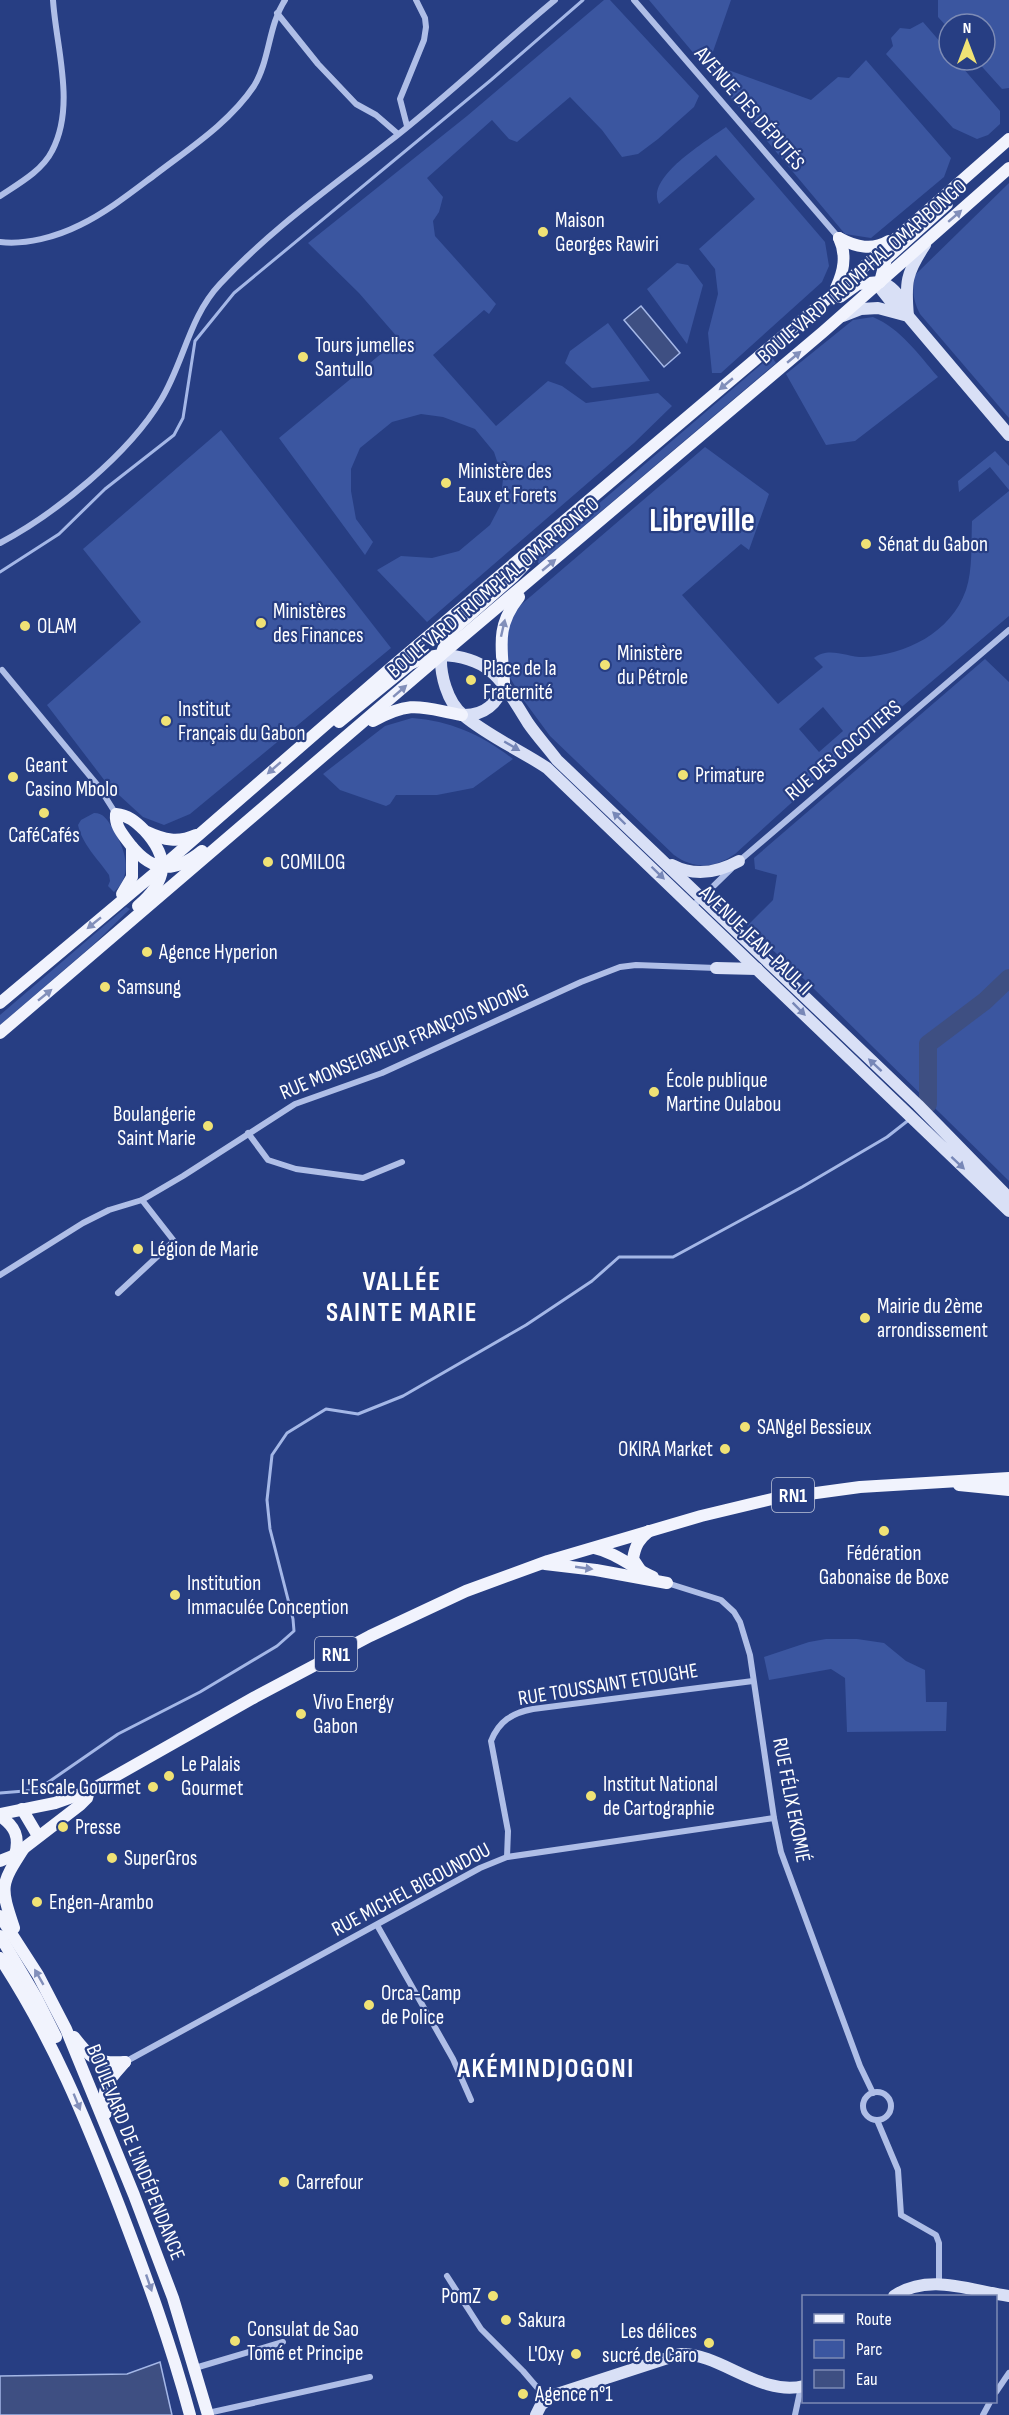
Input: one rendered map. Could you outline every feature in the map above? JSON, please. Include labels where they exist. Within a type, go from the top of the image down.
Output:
[{"type":"main road","name":"BOULEVARD TRIOMPHAL OMAR BONGO","points":[[0,1003],[163,867],[307,739],[834,293],[965,178],[1007,145]]},
{"type":"main road","name":"BOULEVARD TRIOMPHAL OMAR BONGO","points":[[0,1033],[837,319],[1009,168]]},
{"type":"main road","points":[[965,178],[944,207],[886,259],[880,282],[881,289],[908,315],[1009,435]]},
{"type":"main road","points":[[839,238],[857,246],[875,247],[899,236]]},
{"type":"main road","points":[[834,293],[844,263],[843,245],[839,238]]},
{"type":"main road","points":[[908,315],[906,285],[908,274],[929,239]]},
{"type":"main road","points":[[763,353],[796,335],[853,287],[863,283],[880,282]]},
{"type":"main road","points":[[837,319],[855,311],[871,308],[908,315]]},
{"type":"main road","points":[[462,715],[447,689],[442,670],[441,655],[448,636],[519,571],[546,537]]},
{"type":"main road","points":[[344,740],[383,716],[412,706],[425,706],[462,715],[488,709],[497,698],[504,683],[501,651],[502,628],[510,609],[530,581]]},
{"type":"main road","points":[[307,739],[340,721],[414,661],[441,655]]},
{"type":"main road","name":"AVENUE JEAN-PAUL II","points":[[441,655],[466,657],[495,672],[530,725],[557,760],[661,859],[728,940],[1009,1211]]},
{"type":"main road","name":"AVENUE JEAN-PAUL II","points":[[462,715],[547,768],[922,1109],[1009,1198]]},
{"type":"main road","points":[[87,958],[157,886],[163,867],[160,852],[144,830],[129,817],[116,814],[117,827],[132,847],[149,863],[163,867],[178,866],[191,860],[229,828],[263,809]]},
{"type":"main road","points":[[144,830],[161,838],[177,841],[202,832]]},
{"type":"main road","points":[[113,907],[130,882],[133,866],[132,847]]},
{"type":"main road","points":[[661,859],[686,871],[703,873],[717,871],[739,861]]},
{"type":"main road","points":[[716,968],[728,961],[730,957],[731,949],[728,940]]},
{"type":"main road","points":[[716,968],[757,969]]},
{"type":"main road","name":"RN1","points":[[0,1815],[64,1800],[89,1791],[255,1697],[370,1636],[466,1591],[541,1564],[650,1530],[733,1508],[801,1494],[860,1487],[1009,1478]]},
{"type":"main road","name":"RN1","points":[[940,1483],[1009,1491]]},
{"type":"main road","points":[[642,1571],[633,1559],[635,1546],[650,1530]]},
{"type":"main road","points":[[600,1546],[667,1583]]},
{"type":"main road","points":[[600,1546],[603,1562],[615,1572],[626,1576]]},
{"type":"main road","points":[[541,1564],[667,1583]]},
{"type":"main road","name":"RN1","points":[[0,1861],[20,1851],[80,1805],[87,1798],[89,1791]]},
{"type":"main road","points":[[22,1809],[38,1836]]},
{"type":"main road","points":[[0,1815],[15,1829],[20,1851],[3,1881],[1,1890],[25,1954]]},
{"type":"main road","name":"BOULEVARD DE L'INDÉPENDANCE","points":[[0,1916],[25,1954],[66,2029],[173,2298],[208,2414]]},
{"type":"main road","points":[[0,1936],[52,2028],[63,2053],[66,2073]]},
{"type":"main road","name":"BOULEVARD DE L'INDÉPENDANCE","points":[[0,1958],[37,2016],[66,2073],[145,2273],[174,2355],[190,2415]]},
{"type":"main road","points":[[66,2029],[94,2060],[125,2062]]},
{"type":"main road","points":[[107,2129],[103,2094],[110,2078],[125,2062]]},
{"type":"main road","points":[[896,2295],[910,2287],[939,2284],[1009,2296]]},
{"type":"main road","points":[[536,2415],[547,2399],[572,2388],[680,2354],[696,2356],[777,2387],[802,2386]]},
{"type":"street","points":[[0,196],[45,161],[53,150],[60,126],[64,100],[52,0]]},
{"type":"street","points":[[0,242],[26,242],[66,231],[81,224],[130,193],[211,131],[235,108],[255,84],[277,13],[285,0]]},
{"type":"street","points":[[407,126],[400,99],[424,40],[426,27],[425,18],[416,0]]},
{"type":"street","points":[[0,543],[24,530],[57,506],[92,476],[141,428],[162,399],[196,320],[208,298],[277,228],[448,94],[555,0]]},
{"type":"street","name":"AVENUE DES DÉPUTÉS","points":[[634,0],[839,238]]},
{"type":"street","points":[[277,13],[318,64],[356,104],[376,115],[398,134]]},
{"type":"street","name":"RUE DES COCOTIERS","points":[[697,902],[739,861],[1009,630]]},
{"type":"street","points":[[2,670],[99,787],[116,814]]},
{"type":"street","name":"RUE MONSEIGNEUR FRANÇOIS NDONG","points":[[0,1275],[83,1223],[109,1210],[142,1200],[295,1104],[382,1073],[581,982],[620,967],[636,965],[716,968]]},
{"type":"street","points":[[248,1133],[268,1160],[296,1169],[363,1178],[402,1162]]},
{"type":"street","points":[[118,1293],[174,1241],[142,1200]]},
{"type":"street","name":"RUE FÉLIX EKOMIÉ","points":[[667,1583],[709,1595],[728,1605],[740,1622],[753,1681],[781,1852],[860,2066],[873,2093]]},
{"type":"street","name":"RUE TOUSSAINT ETOUGHE","points":[[507,1857],[507,1819],[491,1741],[504,1720],[517,1712],[533,1709],[753,1681]]},
{"type":"street","name":"RUE MICHEL BIGOUNDOU","points":[[125,2062],[480,1868],[507,1857],[774,1818]]},
{"type":"street","points":[[377,1925],[453,2059],[471,2100]]},
{"type":"street","points":[[873,2093],[882,2093],[891,2104],[890,2113],[877,2120],[869,2118],[864,2111],[864,2102],[873,2093]]},
{"type":"street","points":[[877,2120],[898,2170],[901,2214],[936,2235],[939,2243],[939,2284]]},
{"type":"street","points":[[447,2276],[481,2329],[547,2399]]},
{"type":"street","points":[[195,2368],[283,2342]]},
{"type":"street","points":[[997,2391],[1009,2373]]},
{"type":"street","points":[[208,2414],[370,2377]]},
{"type":"street","points":[[795,2415],[802,2386]]},
{"type":"green space","points":[[604,0],[610,0],[699,96],[694,107],[638,154],[622,157],[602,130],[570,97],[517,142],[509,139],[492,120],[427,178],[443,197],[439,212],[433,221],[435,236],[496,304],[489,314],[484,310],[433,355],[496,426],[548,381],[562,386],[586,403],[658,393],[672,406],[634,443],[427,622],[377,570],[401,556],[432,558],[459,551],[490,525],[500,506],[503,479],[494,452],[475,429],[443,417],[421,414],[392,422],[360,448],[351,469],[351,491],[356,519],[373,542],[365,555],[279,438],[399,339],[359,293],[308,243],[467,116]]},
{"type":"green space","points":[[649,0],[731,0],[709,63],[811,100],[838,77],[849,78],[866,60],[951,158],[944,177],[871,238],[845,234]]},
{"type":"green space","points":[[938,0],[1009,0],[1009,88],[1002,89],[987,72],[997,72],[997,12],[938,12]]},
{"type":"green space","points":[[923,22],[937,38],[937,72],[966,72],[1000,111],[1000,124],[988,135],[977,139],[953,128],[886,54],[893,46],[891,38],[900,28],[910,29]]},
{"type":"green space","points":[[726,127],[825,242],[829,266],[822,282],[721,373],[712,373],[708,333],[718,294],[715,269],[699,249],[755,199],[716,155],[659,204],[657,194],[669,171],[693,150]]},
{"type":"green space","points":[[1009,183],[1009,418],[920,314],[913,291],[915,275]]},
{"type":"green space","points":[[677,263],[688,265],[703,285],[687,344],[647,289]]},
{"type":"green space","points":[[873,317],[901,335],[938,377],[855,441],[826,445],[786,374],[853,320]]},
{"type":"green space","points":[[608,323],[650,381],[592,388],[565,363],[570,351]]},
{"type":"green space","points":[[771,356],[776,363],[539,564],[536,559],[547,548]]},
{"type":"green space","points":[[221,430],[391,648],[190,814],[164,825],[143,817],[108,785],[47,705],[141,622],[83,549]]},
{"type":"green space","points":[[705,447],[769,494],[749,550],[741,544],[682,595],[778,704],[823,667],[814,658],[819,655],[831,652],[863,657],[895,652],[925,639],[938,630],[959,605],[966,590],[971,565],[972,521],[1009,491],[1009,616],[832,766],[735,854],[712,864],[697,865],[674,855],[550,736],[509,676],[506,634],[516,609]],"holes":[[[823,707],[843,731],[819,752],[799,729]]]},
{"type":"green space","points":[[995,451],[1009,466],[1009,490],[990,467],[959,492],[958,481]]},
{"type":"green space","points":[[985,659],[1009,682],[1009,1181],[747,926],[773,900],[777,875],[755,869],[754,858]]},
{"type":"green space","points":[[412,718],[440,722],[466,731],[490,743],[513,759],[473,788],[437,795],[396,795],[386,806],[340,790],[323,774],[385,726]]},
{"type":"green space","points":[[94,813],[107,819],[123,852],[126,869],[120,885],[114,892],[108,886],[109,875],[87,845],[78,825],[81,820]]},
{"type":"green space","points":[[126,907],[130,909],[94,944],[0,1025],[0,1015]]},
{"type":"green space","points":[[826,1639],[857,1639],[884,1643],[906,1661],[925,1670],[926,1702],[947,1702],[946,1731],[847,1732],[845,1678],[831,1669],[769,1680],[764,1657],[809,1642]]},
{"type":"water","points":[[641,306],[680,353],[664,367],[624,320]]},
{"type":"water","points":[[160,2362],[172,2415],[0,2415],[0,2376],[127,2374]]},
{"type":"waterway","points":[[0,572],[59,534],[105,489],[174,435],[183,418],[195,341],[234,293],[491,80],[583,0]]},
{"type":"waterway","points":[[928,1104],[928,1044],[985,1001],[1009,978]]},
{"type":"waterway","points":[[0,1793],[37,1790],[118,1734],[200,1692],[277,1646],[294,1631],[270,1529],[267,1500],[272,1455],[287,1433],[326,1409],[358,1414],[403,1396],[526,1325],[592,1281],[619,1257],[673,1257],[802,1187],[887,1137],[910,1119]]},
{"type":"place","name":"Maison Georges Rawiri","points":[[543,232]]},
{"type":"place","name":"Tours jumelles Santullo","points":[[303,357]]},
{"type":"place","name":"Ministère des Eaux et Forets","points":[[446,483]]},
{"type":"place","name":"Sénat du Gabon","points":[[866,544]]},
{"type":"place","name":"Ministères des Finances","points":[[261,623]]},
{"type":"place","name":"OLAM","points":[[25,626]]},
{"type":"place","name":"Ministère du Pétrole","points":[[605,665]]},
{"type":"place","name":"Place de la Fraternité","points":[[471,680]]},
{"type":"place","name":"Institut Français du Gabon","points":[[166,721]]},
{"type":"place","name":"Primature","points":[[683,775]]},
{"type":"place","name":"Geant Casino Mbolo","points":[[13,777]]},
{"type":"place","name":"CaféCafés","points":[[44,813]]},
{"type":"place","name":"COMILOG","points":[[268,862]]},
{"type":"place","name":"Agence Hyperion","points":[[147,952]]},
{"type":"place","name":"Samsung","points":[[105,987]]},
{"type":"place","name":"École publique Martine Oulabou","points":[[654,1092]]},
{"type":"place","name":"Boulangerie Saint Marie","points":[[208,1126]]},
{"type":"place","name":"Légion de Marie","points":[[138,1249]]},
{"type":"place","name":"Mairie du 2ème arrondissement","points":[[865,1318]]},
{"type":"place","name":"SANgel Bessieux","points":[[745,1427]]},
{"type":"place","name":"OKIRA Market","points":[[725,1449]]},
{"type":"place","name":"Fédération Gabonaise de Boxe","points":[[884,1531]]},
{"type":"place","name":"Institution Immaculée Conception","points":[[175,1595]]},
{"type":"place","name":"Vivo Energy Gabon","points":[[301,1714]]},
{"type":"place","name":"Le Palais Gourmet","points":[[169,1776]]},
{"type":"place","name":"L'Escale Gourmet","points":[[153,1787]]},
{"type":"place","name":"Institut National de Cartographie","points":[[591,1796]]},
{"type":"place","name":"Presse","points":[[63,1827]]},
{"type":"place","name":"SuperGros","points":[[112,1858]]},
{"type":"place","name":"Engen-Arambo","points":[[37,1902]]},
{"type":"place","name":"Orca-Camp de Police","points":[[369,2005]]},
{"type":"place","name":"Carrefour","points":[[284,2182]]},
{"type":"place","name":"PomZ","points":[[493,2296]]},
{"type":"place","name":"Sakura","points":[[506,2320]]},
{"type":"place","name":"Consulat de Sao Tomé et Principe","points":[[235,2341]]},
{"type":"place","name":"Les délices sucré de Caro","points":[[709,2343]]},
{"type":"place","name":"L'Oxy","points":[[576,2354]]},
{"type":"place","name":"Agence n°1","points":[[523,2394]]},
{"type":"district","name":"Libreville","points":[[702,519]]},
{"type":"district","name":"VALLÉE SAINTE MARIE","points":[[402,1296]]},
{"type":"district","name":"AKÉMINDJOGONI","points":[[546,2068]]}]
